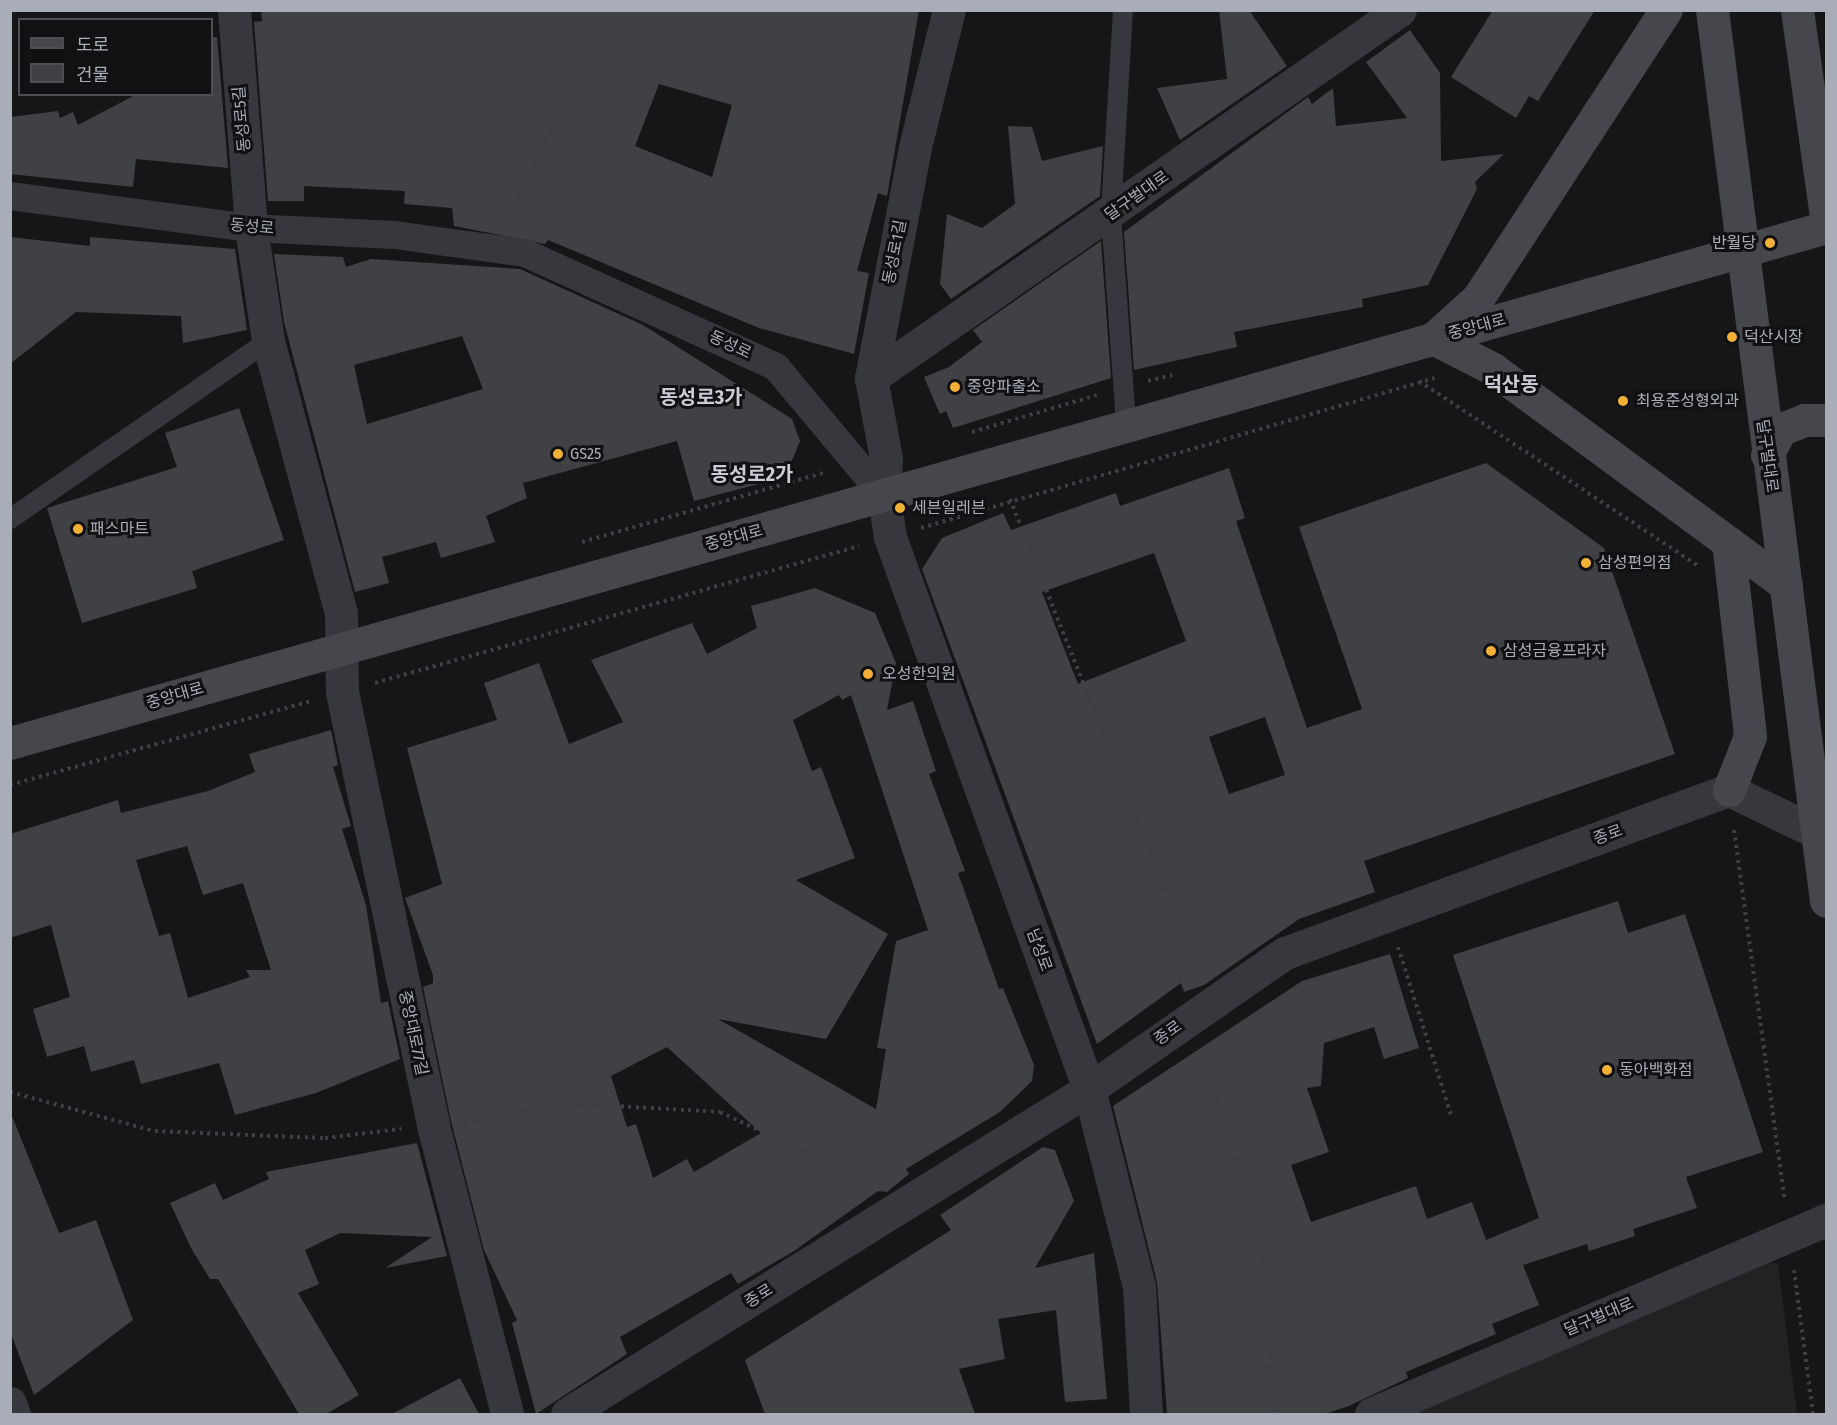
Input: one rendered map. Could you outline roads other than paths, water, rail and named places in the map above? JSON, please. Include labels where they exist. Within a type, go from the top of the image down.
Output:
[{"type":"main road","points":[[1666,10],[1478,298],[1433,338],[1493,369],[1786,585]]},
{"type":"main road","name":"달구벌대로","points":[[1712,10],[1767,455],[1827,901]]},
{"type":"main road","points":[[1797,10],[1827,216]]},
{"type":"main road","name":"중앙대로","points":[[10,743],[884,496],[1126,424],[1742,254],[1827,227]]},
{"type":"main road","points":[[1767,455],[1782,429],[1804,420],[1827,420]]},
{"type":"main road","points":[[1728,542],[1750,736],[1729,790]]},
{"type":"street","name":"동성로5길","points":[[234,10],[251,228]]},
{"type":"street","name":"동성로1길","points":[[884,496],[885,458],[871,378],[915,147],[949,10]]},
{"type":"street","name":"달구벌대로","points":[[871,378],[1111,214],[1400,10]]},
{"type":"street","name":"동성로","points":[[10,196],[251,228],[495,246],[525,253],[776,367],[884,496]]},
{"type":"street","points":[[251,228],[268,340],[340,613],[340,648]]},
{"type":"street","name":"남성로","points":[[884,496],[890,537],[1089,1089],[1139,1286],[1146,1414]]},
{"type":"street","name":"중앙대로77길","points":[[340,648],[342,692],[433,1125],[507,1414]]},
{"type":"street","points":[[1729,790],[1816,832]]},
{"type":"street","name":"종로","points":[[567,1414],[1089,1089],[1198,1011],[1285,953],[1729,790]]},
{"type":"street","name":"달구벌대로","points":[[1371,1414],[1827,1220]]},
{"type":"street","points":[[10,1403],[14,1414]]},
{"type":"lane","points":[[1123,10],[1111,214],[1126,424]]},
{"type":"lane","points":[[10,519],[268,340]]},
{"type":"place","name":"반월당","points":[[1770,243]]},
{"type":"place","name":"덕산시장","points":[[1732,337]]},
{"type":"place","name":"중앙파출소","points":[[955,387]]},
{"type":"place","name":"최용준성형외과","points":[[1623,401]]},
{"type":"place","name":"GS25","points":[[558,454]]},
{"type":"place","name":"세븐일레븐","points":[[900,508]]},
{"type":"place","name":"패스마트","points":[[78,529]]},
{"type":"place","name":"삼성편의점","points":[[1586,563]]},
{"type":"place","name":"삼성금융프라자","points":[[1491,651]]},
{"type":"place","name":"오성한의원","points":[[868,674]]},
{"type":"place","name":"동아백화점","points":[[1607,1070]]},
{"type":"district","name":"덕산동","points":[[1511,384]]},
{"type":"district","name":"동성로3가","points":[[701,397]]},
{"type":"district","name":"동성로2가","points":[[752,474]]}]
